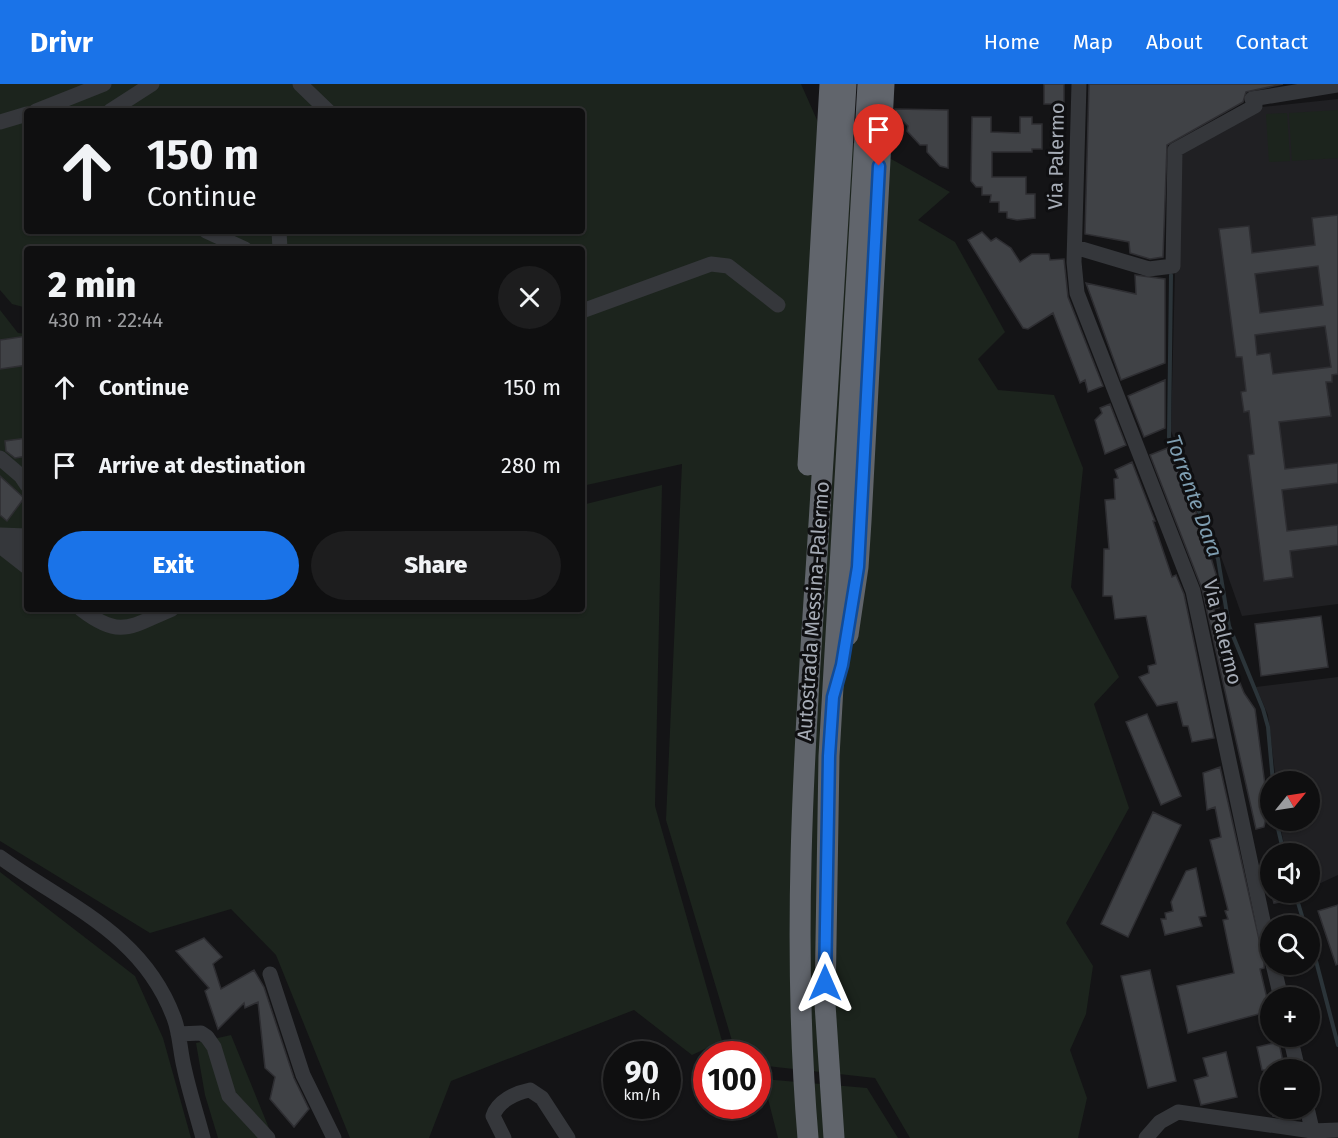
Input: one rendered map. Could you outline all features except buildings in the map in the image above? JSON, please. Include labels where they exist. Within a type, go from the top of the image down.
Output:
[{"type":"highway","points":[[807,696],[799,621],[830,84]]},
{"type":"highway","name":"Autostrada Messina-Palermo","points":[[808,1138],[801,1008],[800,895],[804,751],[846,84]]},
{"type":"highway","name":"Autostrada Messina-Palermo","points":[[834,1138],[825,1004],[829,756],[868,84]]},
{"type":"highway","points":[[833,697],[842,665],[854,599],[884,84]]},
{"type":"street","points":[[44,108],[104,84]]},
{"type":"street","points":[[115,108],[152,84]]},
{"type":"street","points":[[300,84],[325,108]]},
{"type":"street","name":"Via Palermo","points":[[1079,84],[1075,247],[1077,292],[1193,591],[1228,743],[1262,915]]},
{"type":"street","points":[[1075,247],[1149,269],[1173,266],[1175,150],[1255,106],[1252,99],[1338,85]]},
{"type":"street","points":[[0,122],[24,115]]},
{"type":"street","points":[[212,234],[238,246]]},
{"type":"street","points":[[585,310],[711,264],[728,266],[778,304]]},
{"type":"street","points":[[0,458],[24,482]]},
{"type":"street","points":[[0,535],[24,536]]},
{"type":"street","points":[[0,546],[24,547]]},
{"type":"street","points":[[0,546],[24,565]]},
{"type":"street","points":[[85,612],[99,623],[120,629],[164,612]]},
{"type":"street","points":[[0,857],[102,924],[145,963],[164,995],[178,1034],[183,1065],[203,1138]]},
{"type":"street","points":[[0,865],[98,929],[117,943],[140,968],[159,998],[171,1025],[178,1066],[197,1138]]},
{"type":"street","points":[[270,974],[303,1075],[334,1138]]},
{"type":"street","points":[[178,1034],[201,1033],[207,1037],[214,1047],[224,1087],[229,1096],[268,1138]]},
{"type":"street","points":[[504,1138],[493,1116],[496,1108],[513,1096],[530,1090],[542,1098],[568,1138]]},
{"type":"street","points":[[1146,1138],[1160,1122],[1178,1112],[1313,1135],[1338,1130]]},
{"type":"street","points":[[1309,1119],[1313,1135]]},
{"type":"shaded area","points":[[0,84],[801,84],[821,129],[893,160],[950,192],[918,220],[955,242],[1005,332],[978,359],[998,390],[1054,395],[1083,468],[1071,587],[1119,677],[1094,704],[1129,808],[1066,923],[1093,966],[1086,1014],[1070,1050],[1087,1098],[1078,1138],[910,1138],[875,1078],[771,1066],[771,1041],[732,1041],[666,820],[682,464],[585,485],[585,246],[24,246],[24,307],[12,304],[0,290]]},
{"type":"shaded area","points":[[1338,99],[1338,604],[1242,616],[1217,545],[1171,431],[1178,151],[1262,107]]},
{"type":"shaded area","points":[[1338,110],[1338,158],[1292,161],[1289,113]]},
{"type":"shaded area","points":[[1287,113],[1290,161],[1269,162],[1266,114]]},
{"type":"shaded area","points":[[0,310],[18,333],[24,334],[24,612],[585,612],[585,504],[662,485],[655,806],[722,1041],[693,1041],[692,1055],[681,1046],[681,1041],[674,1041],[634,1010],[451,1081],[429,1138],[350,1138],[276,955],[231,909],[150,933],[0,841]]},
{"type":"shaded area","points":[[1338,677],[1338,875],[1320,883],[1320,843],[1284,843],[1281,831],[1320,831],[1320,771],[1275,771],[1268,715],[1256,687]]},
{"type":"shaded area","points":[[0,872],[135,976],[163,1038],[191,1138],[0,1138]]},
{"type":"shaded area","points":[[231,1035],[273,1138],[218,1138],[205,1095],[196,1043]]},
{"type":"shaded area","points":[[771,1080],[867,1088],[898,1138],[778,1138],[771,1110]]},
{"type":"waterway","name":"Torrente Dara","points":[[1171,275],[1169,437],[1218,559],[1229,626],[1263,709],[1268,727],[1272,771]]},
{"type":"waterway","name":"Torrente Dara","points":[[1279,831],[1281,843]]},
{"type":"waterway","name":"Torrente Dara","points":[[1298,903],[1302,915]]},
{"type":"waterway","name":"Torrente Dara","points":[[1320,975],[1338,1045]]},
{"type":"route","points":[[825,983],[829,756],[833,697],[842,665],[858,567],[879,166]]}]
